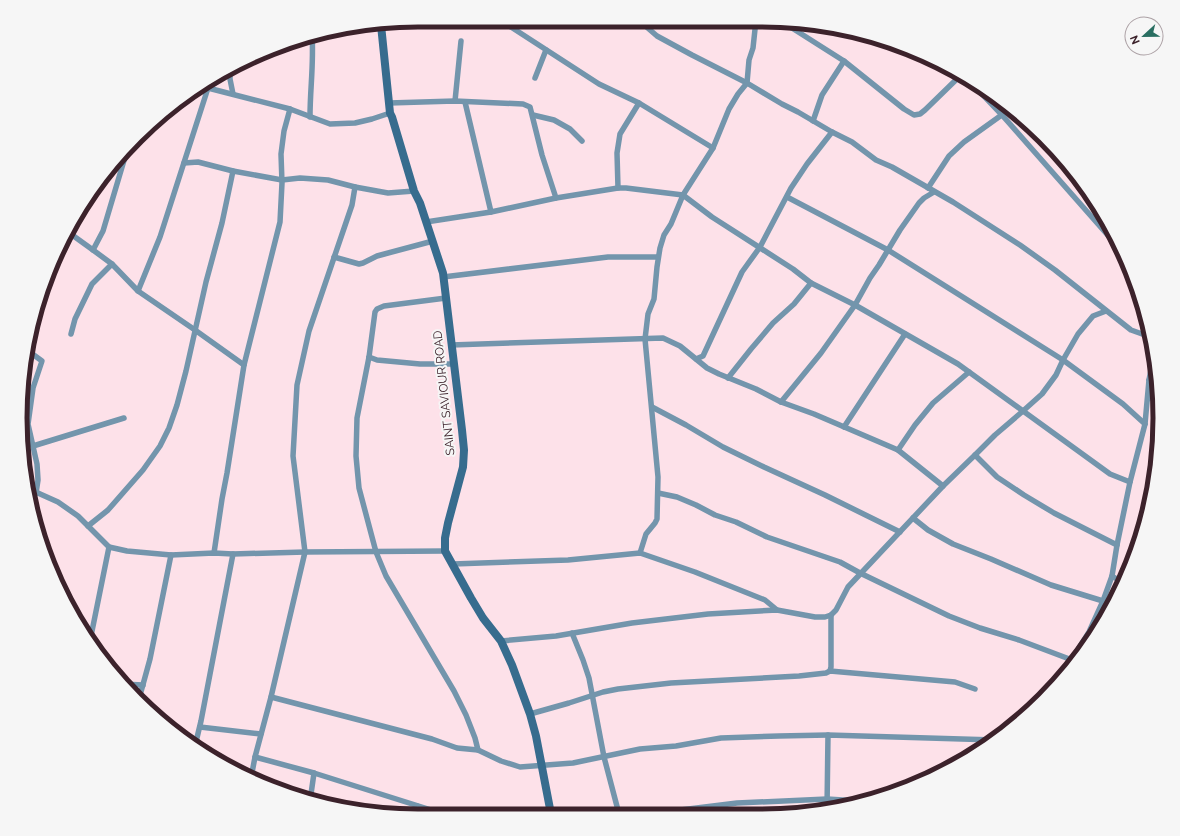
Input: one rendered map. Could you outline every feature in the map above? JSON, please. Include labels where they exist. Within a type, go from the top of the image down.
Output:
[{"type":"street","points":[[509,27],[598,84],[639,103],[713,148]]},
{"type":"street","points":[[647,27],[657,36],[747,83],[852,142],[876,160],[892,167],[953,202],[1020,245],[1055,270],[1131,330],[1143,334]]},
{"type":"street","points":[[640,553],[646,534],[657,519],[658,477],[645,339],[648,314],[654,299],[658,257],[664,235],[683,195],[713,148],[729,109],[747,83],[749,60],[753,48],[755,27]]},
{"type":"street","points":[[793,28],[844,61],[904,109],[914,115],[920,114],[925,110],[957,79]]},
{"type":"street","name":"SAINT SAVIOUR ROAD","points":[[381,29],[390,113],[414,192],[420,203],[433,241],[443,276],[446,298],[464,450],[463,467],[445,538],[445,550]]},
{"type":"street","points":[[455,101],[461,41]]},
{"type":"street","points":[[310,117],[313,67],[312,42]]},
{"type":"street","points":[[535,78],[546,50]]},
{"type":"street","points":[[813,121],[822,95],[844,61]]},
{"type":"street","points":[[230,75],[234,94]]},
{"type":"street","points":[[208,88],[290,109],[330,124],[349,123],[372,119],[390,113]]},
{"type":"street","points":[[138,291],[160,237],[208,88]]},
{"type":"street","points":[[986,98],[1107,235]]},
{"type":"street","points":[[389,103],[455,101],[523,104],[530,107],[542,155],[556,198]]},
{"type":"street","points":[[465,102],[491,212]]},
{"type":"street","points":[[618,188],[617,153],[620,134],[639,103]]},
{"type":"street","points":[[214,554],[244,365],[280,222],[282,180],[281,154],[284,131],[290,109]]},
{"type":"street","points":[[782,402],[821,353],[855,305],[870,278],[919,203],[931,190],[949,156],[964,142],[1005,112]]},
{"type":"street","points":[[533,115],[560,123],[570,129],[582,141]]},
{"type":"street","points":[[696,359],[703,356],[742,272],[760,247],[807,164],[832,132]]},
{"type":"street","points":[[93,250],[103,231],[124,160]]},
{"type":"street","points":[[184,163],[198,162],[233,171],[282,180],[300,178],[328,180],[388,193],[414,192]]},
{"type":"street","points":[[88,526],[108,510],[144,470],[160,446],[169,428],[177,405],[206,282],[222,223],[233,171]]},
{"type":"street","points":[[251,772],[271,697],[305,552],[293,456],[298,385],[309,331],[352,205],[355,187]]},
{"type":"street","points":[[426,222],[491,212],[556,198],[618,188],[683,195],[712,217],[760,247],[811,283],[855,305],[958,364],[1110,474],[1130,482]]},
{"type":"street","points":[[787,197],[888,250],[1063,360],[1123,404],[1145,424]]},
{"type":"street","points":[[72,235],[112,264],[138,291],[244,365]]},
{"type":"street","points":[[334,257],[359,264],[377,256],[433,241]]},
{"type":"street","points":[[443,276],[608,257],[658,257]]},
{"type":"street","points":[[71,334],[75,319],[92,284],[112,264]]},
{"type":"street","points":[[728,378],[773,323],[794,304],[811,283]]},
{"type":"street","points":[[446,298],[384,306],[377,309],[375,312],[357,418],[356,456],[359,488],[376,552],[386,576],[457,697],[475,738],[478,750]]},
{"type":"street","points":[[500,641],[556,636],[632,623],[708,614],[777,610],[815,617],[825,617],[831,615],[836,610],[848,587],[860,573],[943,486],[995,435],[1042,394],[1056,375],[1078,334],[1093,316],[1106,311]]},
{"type":"street","points":[[844,428],[905,334]]},
{"type":"street","points":[[451,345],[663,338],[680,346],[707,368],[782,402],[898,450],[943,486]]},
{"type":"street","points":[[33,354],[42,361],[33,388],[28,424],[37,464],[38,480],[36,493],[58,502],[78,516],[109,547],[127,551],[171,555],[445,550],[483,618],[500,641],[512,665],[530,714],[536,736],[550,809]]},
{"type":"street","points":[[368,357],[377,360],[420,364],[453,364]]},
{"type":"street","points":[[898,450],[933,402],[969,372]]},
{"type":"street","points":[[1089,632],[1112,576],[1130,482],[1145,424],[1150,373]]},
{"type":"street","points":[[1148,399],[1152,396]]},
{"type":"street","points":[[652,407],[686,425],[723,448],[824,494],[900,532]]},
{"type":"street","points":[[33,446],[124,418]]},
{"type":"street","points":[[975,456],[997,477],[1024,495],[1054,513],[1117,545]]},
{"type":"street","points":[[658,493],[677,497],[715,515],[736,522],[767,536],[840,562],[955,618],[980,628],[1071,658]]},
{"type":"street","points":[[913,518],[928,530],[953,544],[1051,585],[1103,601]]},
{"type":"street","points":[[92,633],[109,547]]},
{"type":"street","points":[[452,564],[568,560],[640,553],[695,572],[765,600],[777,610]]},
{"type":"street","points":[[197,740],[233,554]]},
{"type":"street","points":[[141,693],[150,659],[171,555]]},
{"type":"street","points":[[1112,576],[1118,580]]},
{"type":"street","points":[[830,671],[831,615]]},
{"type":"street","points":[[572,633],[589,678],[604,757],[618,809]]},
{"type":"street","points":[[530,714],[618,689],[642,686],[799,676],[826,673],[830,671],[955,682],[975,689]]},
{"type":"street","points":[[132,684],[143,685]]},
{"type":"street","points":[[271,697],[432,739],[457,748],[478,750],[501,761],[520,767],[573,763],[640,749],[676,746],[721,738],[828,735],[984,740]]},
{"type":"street","points":[[200,727],[261,734]]},
{"type":"street","points":[[827,803],[828,735]]},
{"type":"street","points":[[255,757],[314,773],[427,809]]},
{"type":"street","points":[[311,794],[314,773]]},
{"type":"street","points":[[688,809],[737,803],[827,799],[843,800]]}]
